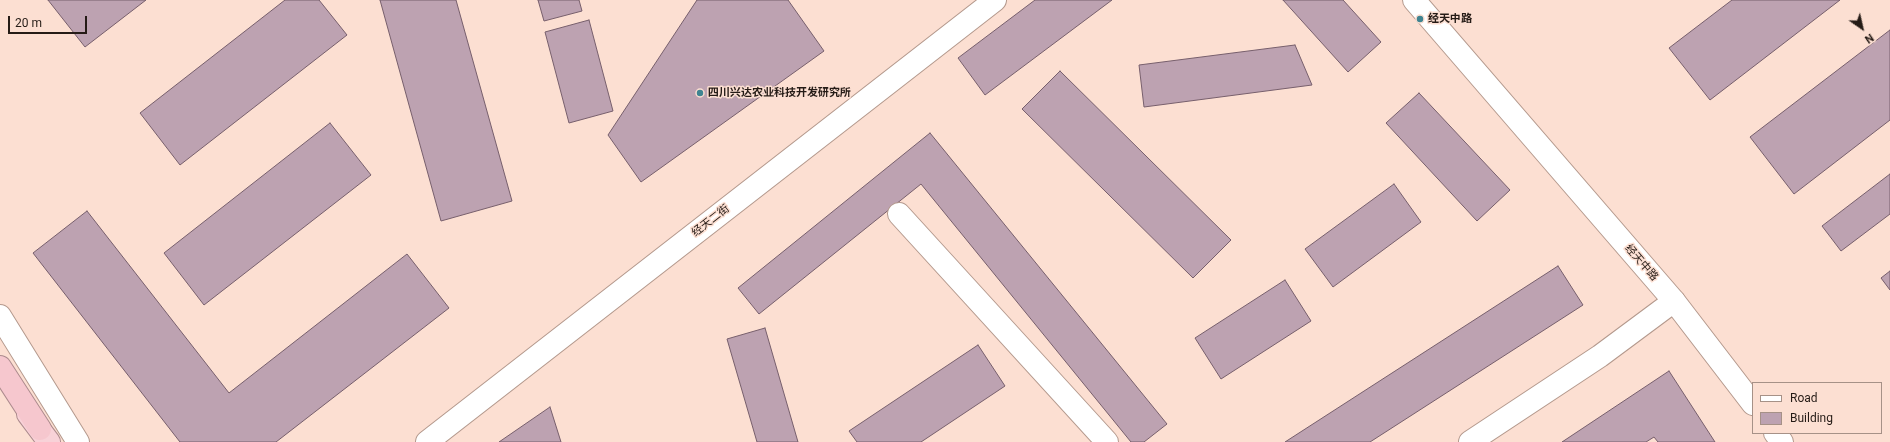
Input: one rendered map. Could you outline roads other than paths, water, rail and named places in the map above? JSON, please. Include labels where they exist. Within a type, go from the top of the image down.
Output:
[{"type":"highway","points":[[0,367],[45,435]]},
{"type":"highway","points":[[0,380],[45,435]]},
{"type":"street","name":"经天二街","points":[[427,442],[995,0]]},
{"type":"street","name":"经天中路","points":[[1414,0],[1674,301],[1752,403]]},
{"type":"street","points":[[899,214],[1107,442]]},
{"type":"street","points":[[1470,442],[1600,356],[1674,301]]},
{"type":"street","points":[[0,316],[78,442]]},
{"type":"place","name":"经天中路","points":[[1420,19]]},
{"type":"place","name":"四川兴达农业科技开发研究所","points":[[700,93]]}]
